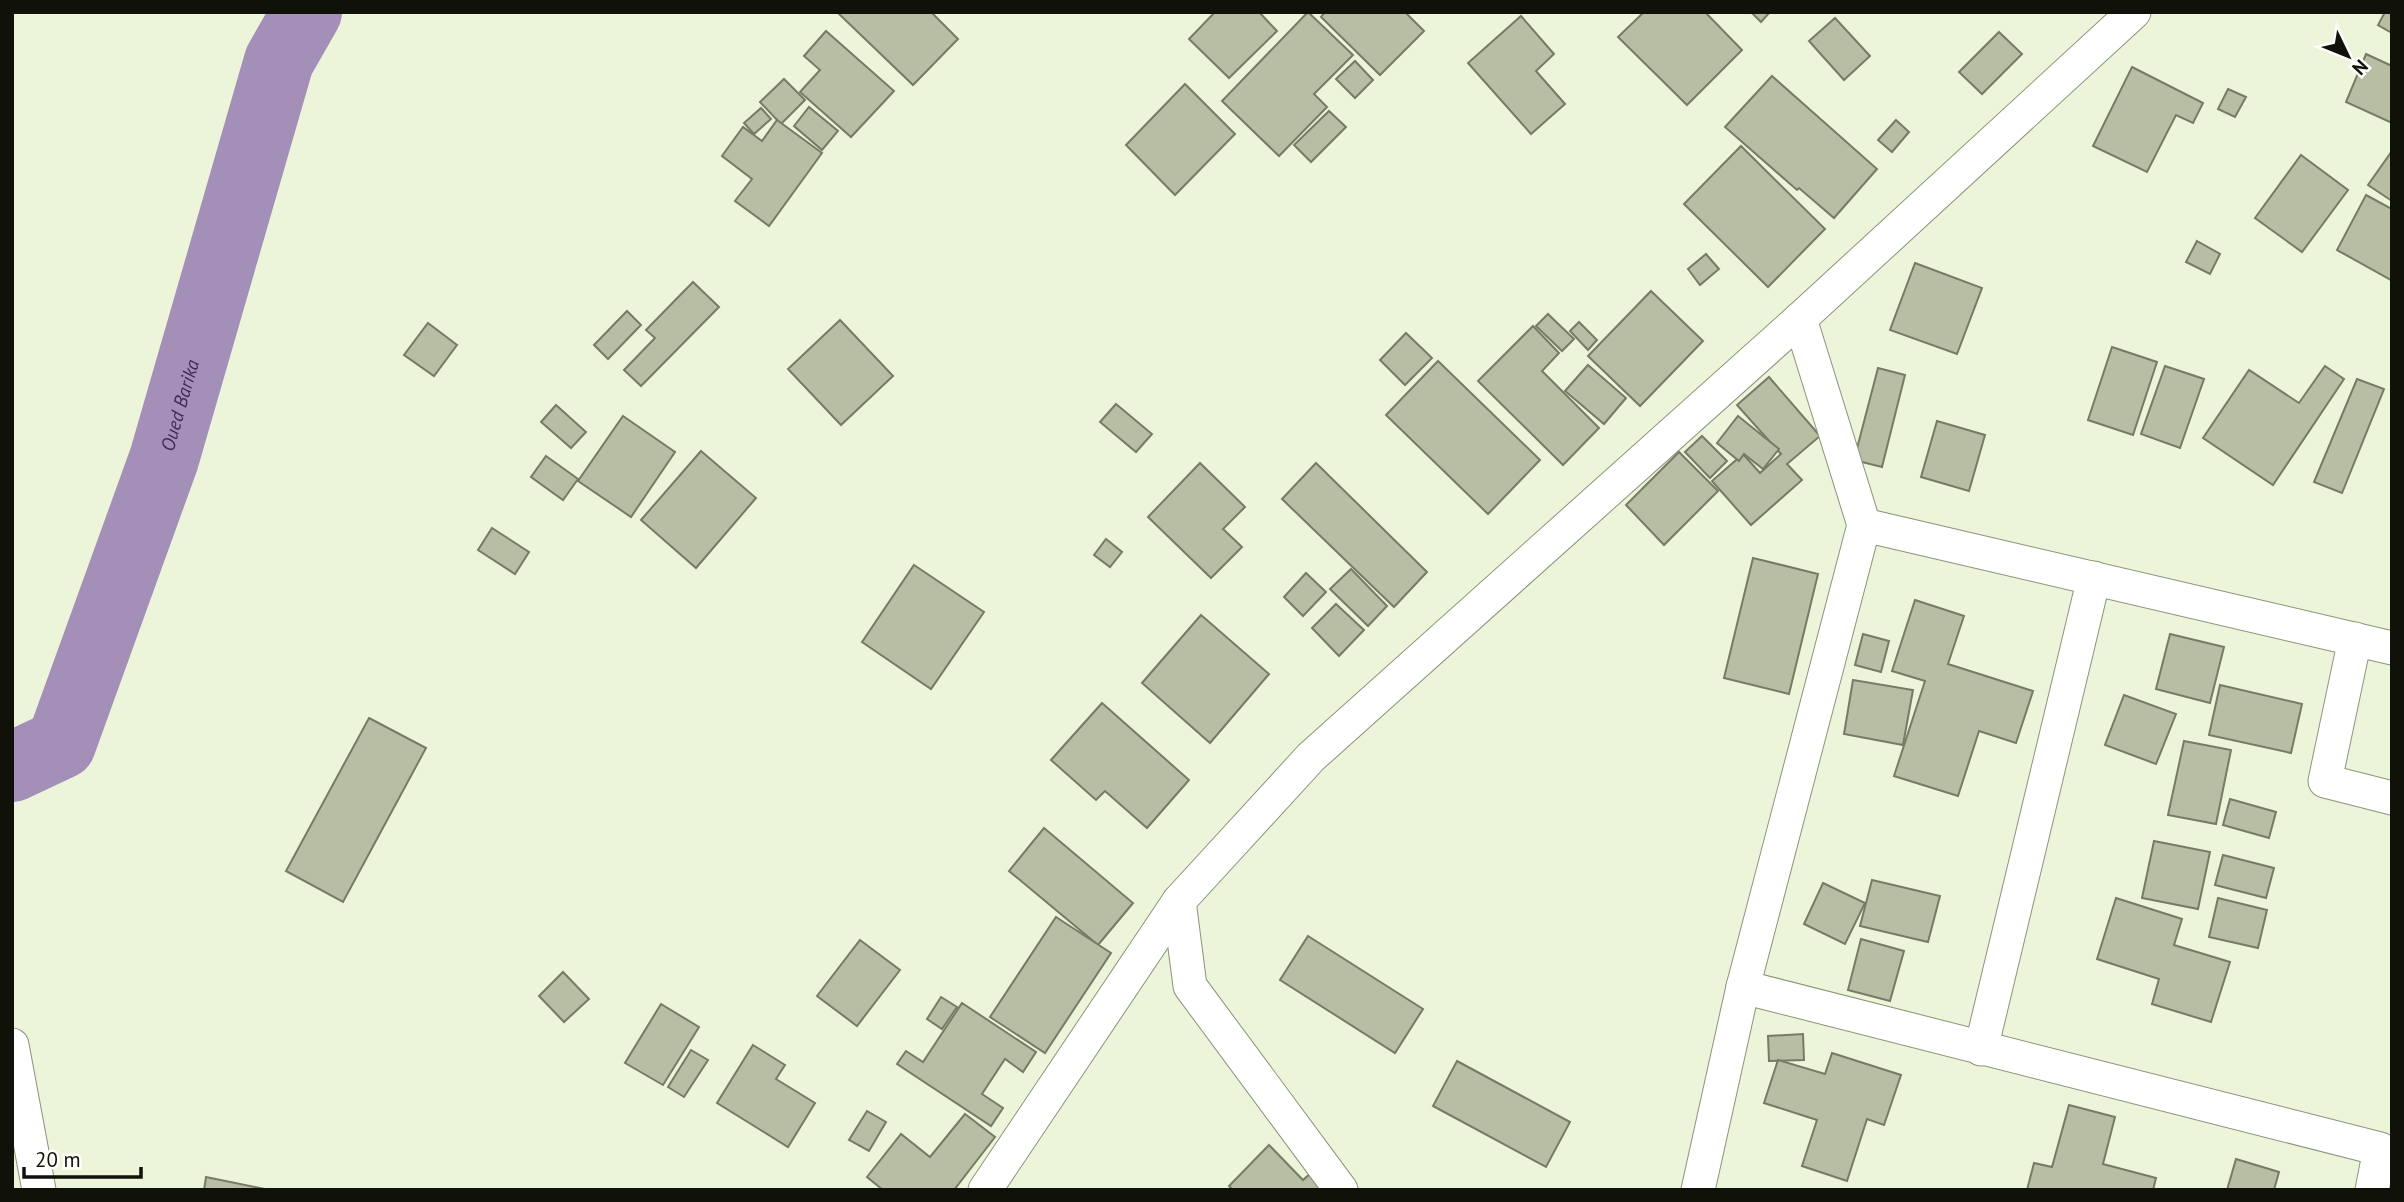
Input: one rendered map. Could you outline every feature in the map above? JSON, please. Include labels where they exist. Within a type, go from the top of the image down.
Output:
[{"type":"street","points":[[985,1190],[1179,901],[1311,757],[1800,319],[2134,12]]},
{"type":"street","points":[[1698,1190],[1743,988],[1864,525],[1800,319]]},
{"type":"street","points":[[1864,525],[2392,648]]},
{"type":"street","points":[[1981,1049],[2094,578]]},
{"type":"street","points":[[2355,639],[2325,781],[2392,798]]},
{"type":"street","points":[[1179,901],[1190,986],[1341,1190]]},
{"type":"street","points":[[1743,988],[2386,1150],[2372,1190]]},
{"type":"street","points":[[14,1052],[39,1190]]},
{"type":"building","points":[[931,12],[958,39],[913,85],[838,13]]},
{"type":"building","points":[[1215,12],[1259,12],[1277,31],[1229,78],[1189,39]]},
{"type":"building","points":[[1308,12],[1353,55],[1314,94],[1327,107],[1279,156],[1222,101]]},
{"type":"building","points":[[1325,12],[1405,12],[1424,31],[1380,75],[1321,17]]},
{"type":"building","points":[[1644,12],[1705,12],[1742,50],[1687,105],[1618,37]]},
{"type":"building","points":[[1751,12],[1770,12],[1761,22]]},
{"type":"building","points":[[2385,12],[2392,12],[2392,33],[2378,25]]},
{"type":"building","points":[[1521,16],[1554,54],[1536,71],[1565,104],[1531,134],[1468,63]]},
{"type":"building","points":[[1835,18],[1870,56],[1844,80],[1809,41]]},
{"type":"building","points":[[826,31],[894,91],[851,137],[800,92],[820,70],[804,56]]},
{"type":"building","points":[[1999,32],[2022,54],[1982,94],[1959,72]]},
{"type":"building","points":[[2366,54],[2392,66],[2392,123],[2346,102]]},
{"type":"building","points":[[1355,61],[1373,80],[1355,98],[1336,79]]},
{"type":"building","points":[[2132,67],[2203,103],[2193,123],[2176,115],[2147,172],[2093,146]]},
{"type":"building","points":[[1772,76],[1877,169],[1834,218],[1799,188],[1797,190],[1725,127]]},
{"type":"building","points":[[784,79],[805,100],[781,124],[760,102]]},
{"type":"building","points":[[1185,84],[1235,134],[1175,195],[1126,145]]},
{"type":"building","points":[[2228,89],[2246,97],[2235,117],[2218,109]]},
{"type":"building","points":[[809,107],[838,131],[822,150],[794,126]]},
{"type":"building","points":[[761,108],[771,119],[754,134],[744,123]]},
{"type":"building","points":[[1329,111],[1346,127],[1311,162],[1294,145]]},
{"type":"building","points":[[777,120],[822,153],[769,226],[735,201],[752,179],[722,156],[743,127],[762,141]]},
{"type":"building","points":[[1896,120],[1909,132],[1892,152],[1878,140]]},
{"type":"building","points":[[1741,146],[1825,229],[1768,287],[1684,204]]},
{"type":"building","points":[[2392,151],[2392,201],[2368,185]]},
{"type":"building","points":[[2301,155],[2348,190],[2302,252],[2255,218]]},
{"type":"building","points":[[2366,195],[2392,209],[2391,280],[2337,250]]},
{"type":"building","points":[[2197,241],[2220,254],[2210,274],[2186,262]]},
{"type":"building","points":[[1706,254],[1719,269],[1700,285],[1688,269]]},
{"type":"building","points":[[1915,263],[1982,288],[1957,354],[1890,330]]},
{"type":"building","points":[[693,282],[719,307],[641,386],[624,370],[655,338],[646,330]]},
{"type":"building","points":[[1651,291],[1703,341],[1640,406],[1588,356]]},
{"type":"building","points":[[627,311],[641,325],[608,359],[594,345]]},
{"type":"building","points":[[1548,314],[1574,339],[1562,351],[1536,326]]},
{"type":"building","points":[[840,320],[893,376],[841,425],[788,369]]},
{"type":"building","points":[[1579,322],[1597,340],[1588,350],[1570,331]]},
{"type":"building","points":[[428,323],[457,345],[434,376],[404,355]]},
{"type":"building","points":[[1533,326],[1559,353],[1542,371],[1599,428],[1563,465],[1478,381]]},
{"type":"building","points":[[1406,333],[1432,358],[1405,385],[1380,360]]},
{"type":"building","points":[[2112,347],[2157,362],[2133,435],[2088,420]]},
{"type":"building","points":[[1438,361],[1540,460],[1488,514],[1386,415]]},
{"type":"building","points":[[1588,365],[1626,398],[1604,424],[1565,391]]},
{"type":"building","points":[[2165,366],[2204,379],[2180,448],[2141,434]]},
{"type":"building","points":[[2325,366],[2344,379],[2273,485],[2203,438],[2249,370],[2299,403]]},
{"type":"building","points":[[1878,368],[1905,375],[1882,467],[1854,460]]},
{"type":"building","points":[[1769,377],[1820,436],[1787,464],[1802,480],[1751,525],[1712,481],[1743,454],[1760,473],[1781,454],[1737,405]]},
{"type":"building","points":[[2357,379],[2384,389],[2342,493],[2314,482]]},
{"type":"building","points":[[1116,404],[1152,434],[1136,452],[1100,422]]},
{"type":"building","points":[[556,405],[586,432],[571,448],[541,422]]},
{"type":"building","points":[[623,416],[675,452],[631,517],[578,481]]},
{"type":"building","points":[[1738,416],[1779,449],[1763,469],[1744,454],[1739,461],[1717,443]]},
{"type":"building","points":[[1937,421],[1985,435],[1969,491],[1921,477]]},
{"type":"building","points":[[1702,436],[1727,461],[1710,478],[1685,452]]},
{"type":"building","points":[[701,451],[756,498],[696,568],[641,520]]},
{"type":"building","points":[[1679,452],[1718,491],[1664,545],[1626,505]]},
{"type":"building","points":[[546,456],[578,479],[563,500],[531,477]]},
{"type":"building","points":[[1200,463],[1245,507],[1223,529],[1242,547],[1211,578],[1148,517]]},
{"type":"building","points":[[1316,463],[1427,572],[1394,607],[1282,499]]},
{"type":"building","points":[[492,528],[529,552],[515,574],[478,550]]},
{"type":"building","points":[[1106,539],[1122,552],[1110,567],[1094,555]]},
{"type":"building","points":[[1753,558],[1818,574],[1789,694],[1724,678]]},
{"type":"building","points":[[914,565],[984,612],[931,689],[862,642]]},
{"type":"building","points":[[1351,569],[1387,606],[1368,626],[1330,589]]},
{"type":"building","points":[[1306,573],[1326,592],[1303,616],[1284,597]]},
{"type":"building","points":[[1915,600],[1964,616],[1948,664],[2033,691],[2016,743],[1979,731],[1958,796],[1894,776],[1925,681],[1892,671]]},
{"type":"building","points":[[1336,604],[1364,630],[1339,656],[1312,628]]},
{"type":"building","points":[[1201,615],[1269,674],[1210,743],[1142,683]]},
{"type":"building","points":[[1863,634],[1889,641],[1881,672],[1855,665]]},
{"type":"building","points":[[2170,634],[2224,647],[2210,703],[2156,689]]},
{"type":"building","points":[[1853,680],[1913,690],[1903,745],[1844,734]]},
{"type":"building","points":[[2220,685],[2302,704],[2291,753],[2209,735]]},
{"type":"building","points":[[2124,695],[2176,714],[2156,764],[2105,745]]},
{"type":"building","points":[[1102,703],[1189,780],[1147,828],[1105,791],[1096,800],[1051,760]]},
{"type":"building","points":[[369,718],[426,748],[343,902],[286,871]]},
{"type":"building","points":[[2184,741],[2231,750],[2216,824],[2168,815]]},
{"type":"building","points":[[2230,799],[2276,812],[2269,838],[2223,825]]},
{"type":"building","points":[[1044,828],[1133,903],[1098,945],[1009,871]]},
{"type":"building","points":[[2154,841],[2210,852],[2198,909],[2142,898]]},
{"type":"building","points":[[2223,855],[2274,868],[2266,898],[2215,885]]},
{"type":"building","points":[[1872,880],[1940,896],[1928,942],[1860,926]]},
{"type":"building","points":[[1823,883],[1865,903],[1845,944],[1804,924]]},
{"type":"building","points":[[2116,898],[2182,919],[2174,945],[2230,962],[2211,1022],[2152,1004],[2159,979],[2097,959]]},
{"type":"building","points":[[2218,898],[2267,910],[2258,948],[2209,937]]},
{"type":"building","points":[[1056,917],[1111,953],[1045,1053],[990,1017]]},
{"type":"building","points":[[1308,936],[1423,1009],[1395,1053],[1280,980]]},
{"type":"building","points":[[1861,939],[1904,951],[1890,1001],[1848,990]]},
{"type":"building","points":[[860,940],[900,970],[857,1026],[817,996]]},
{"type":"building","points":[[563,972],[589,999],[564,1022],[539,996]]},
{"type":"building","points":[[941,997],[957,1007],[942,1029],[927,1019]]},
{"type":"building","points":[[962,1003],[1036,1052],[1023,1072],[1005,1059],[982,1094],[1003,1108],[991,1126],[897,1064],[906,1051],[923,1062]]},
{"type":"building","points":[[661,1004],[699,1027],[663,1085],[625,1063]]},
{"type":"building","points":[[1803,1034],[1804,1060],[1769,1061],[1768,1036]]},
{"type":"building","points":[[753,1045],[785,1065],[776,1079],[815,1103],[788,1147],[717,1103]]},
{"type":"building","points":[[691,1050],[708,1060],[684,1097],[668,1087]]},
{"type":"building","points":[[1832,1053],[1901,1075],[1884,1125],[1867,1119],[1847,1181],[1802,1166],[1817,1120],[1764,1103],[1778,1060],[1825,1074]]},
{"type":"building","points":[[1457,1061],[1570,1122],[1546,1167],[1433,1106]]},
{"type":"building","points":[[2069,1105],[2115,1117],[2103,1164],[2156,1178],[2153,1190],[2027,1190],[2034,1163],[2052,1167]]},
{"type":"building","points":[[867,1111],[886,1122],[869,1151],[849,1140]]},
{"type":"building","points":[[965,1114],[995,1137],[954,1190],[883,1190],[867,1177],[901,1134],[930,1157]]},
{"type":"building","points":[[1269,1145],[1303,1180],[1312,1172],[1328,1190],[1233,1190],[1229,1186]]},
{"type":"building","points":[[2236,1159],[2279,1172],[2274,1190],[2227,1190]]},
{"type":"building","points":[[206,1177],[265,1189],[265,1190],[204,1190]]},
{"type":"waterway","name":"Oued Barika","points":[[12,767],[61,744],[164,459],[279,61],[307,12]]}]
